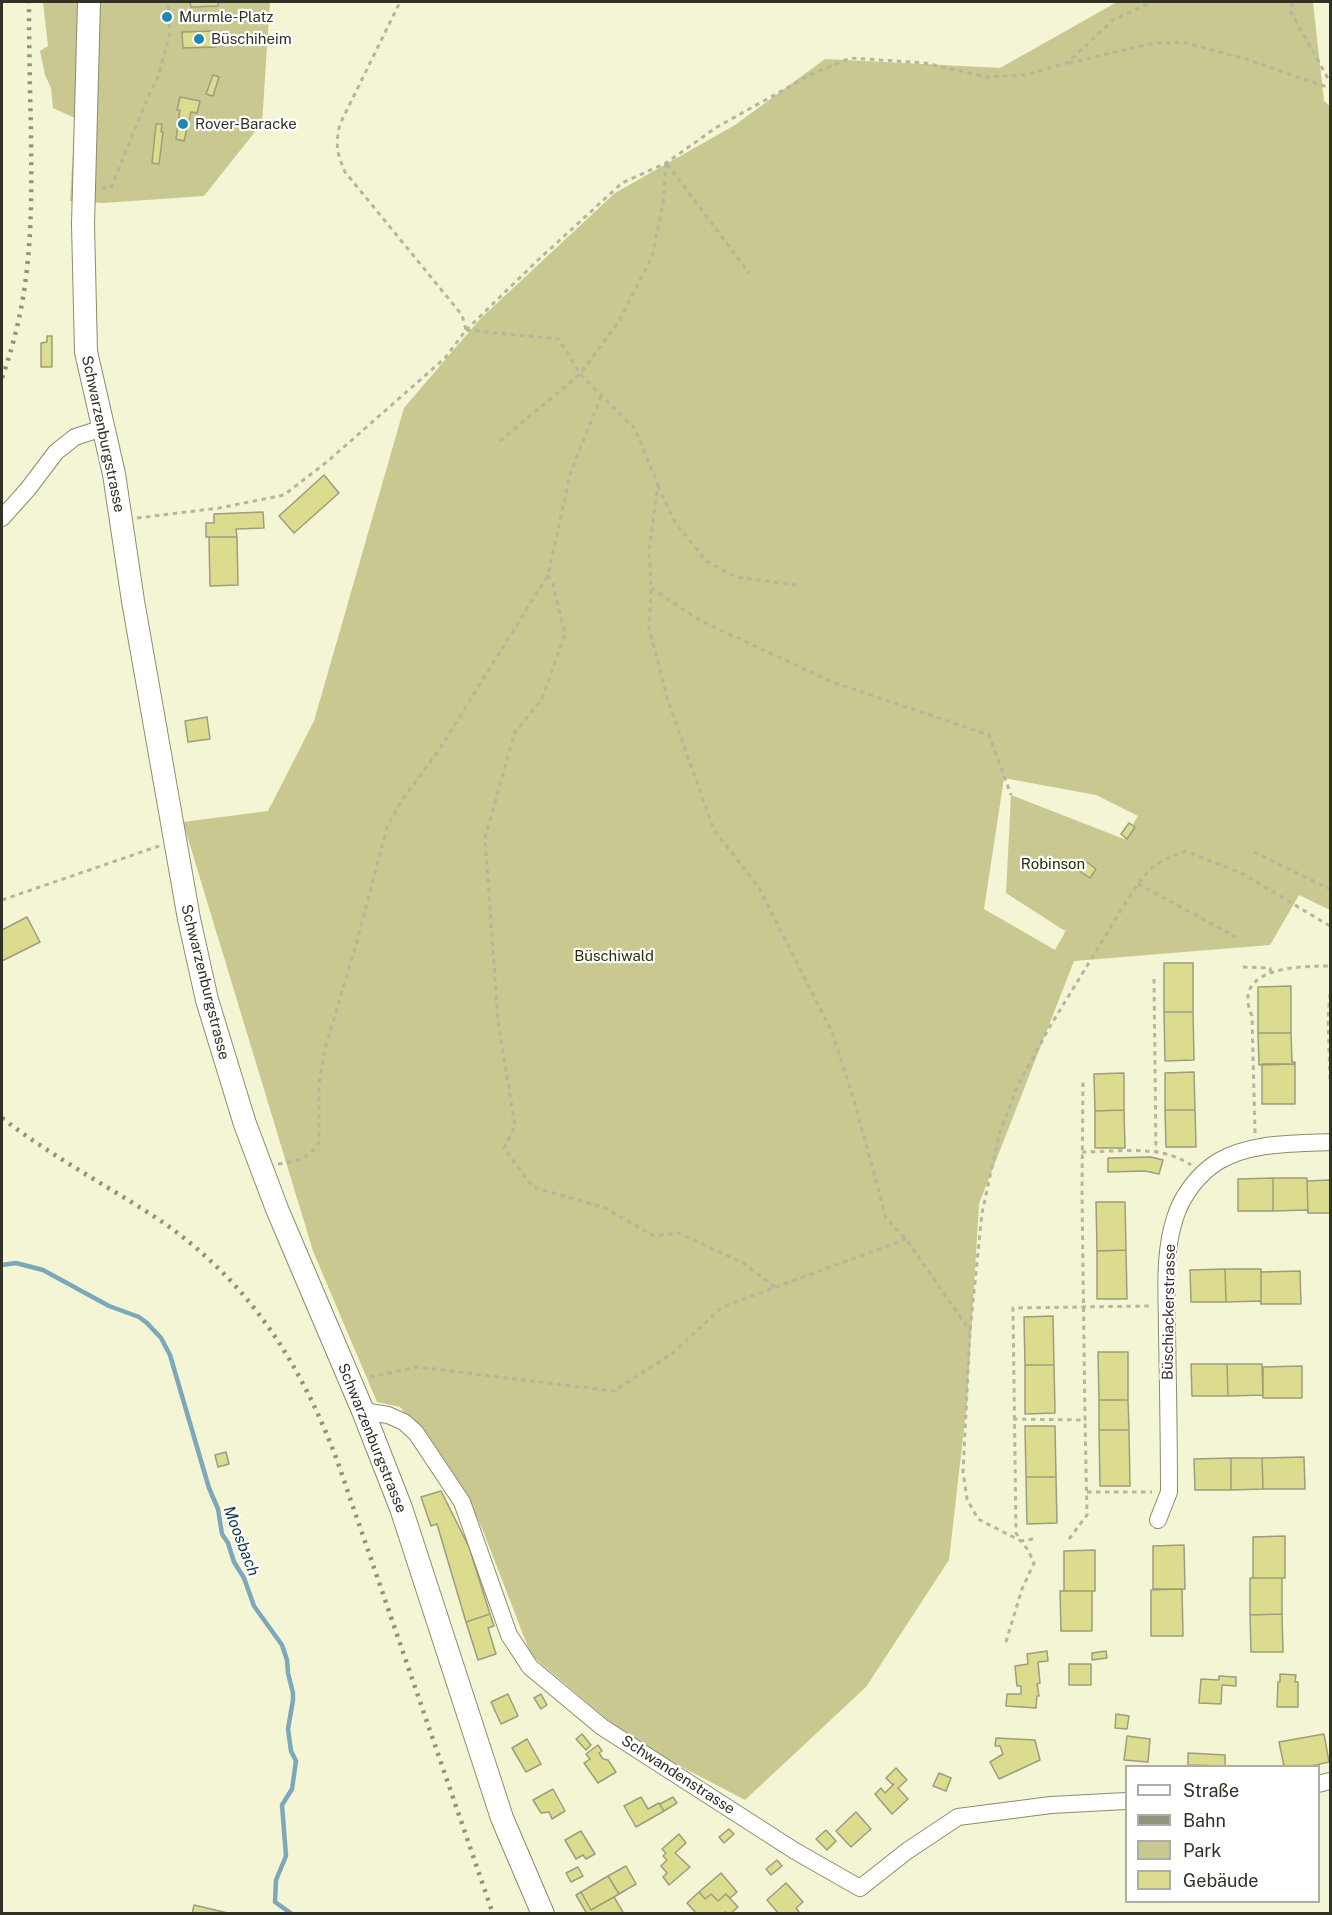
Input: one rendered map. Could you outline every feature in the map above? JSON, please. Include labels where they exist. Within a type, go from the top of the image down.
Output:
[{"type":"main road","name":"Schwarzenburgstrasse","points":[[89,2],[83,224],[85,334],[88,362],[114,474],[174,840],[207,1000],[231,1084],[260,1165],[401,1508],[502,1818],[543,1914]]},
{"type":"street","points":[[2,518],[56,452],[75,437],[103,428]]},
{"type":"street","name":"Büschiackerstrasse","points":[[1158,1520],[1169,1492],[1167,1258],[1175,1216],[1196,1180],[1218,1162],[1236,1153],[1260,1146],[1330,1142]]},
{"type":"street","name":"Schwandenstrasse","points":[[363,1411],[388,1415],[404,1422],[416,1433],[462,1502],[509,1635],[530,1667],[602,1726],[795,1851],[860,1888],[907,1851],[958,1817],[1051,1805],[1125,1801]]},
{"type":"path","points":[[108,188],[111,188],[158,77],[170,33],[168,2]]},
{"type":"path","points":[[400,2],[340,124],[336,152],[345,172],[462,315],[466,330]]},
{"type":"path","points":[[1067,63],[1113,20],[1152,2]]},
{"type":"path","points":[[1292,2],[1291,12],[1330,82]]},
{"type":"path","points":[[121,520],[219,508],[284,495],[328,461],[445,358],[466,330],[622,183],[666,163],[717,127],[810,75],[850,58],[925,63],[986,77],[1025,75],[1150,44],[1182,42],[1246,58],[1330,88]]},
{"type":"path","points":[[666,163],[749,273]]},
{"type":"path","points":[[500,441],[580,374],[619,321],[652,257],[663,204],[666,163]]},
{"type":"path","points":[[466,330],[559,339],[580,374],[635,429],[674,521],[706,561],[736,577],[796,585]]},
{"type":"path","points":[[260,1165],[304,1158],[315,1150],[320,1142],[319,1084],[325,1049],[387,827],[400,803],[439,750],[548,575],[570,474],[602,394]]},
{"type":"path","points":[[658,485],[649,549],[651,588],[649,628],[665,691],[714,830],[759,888],[832,1032],[854,1101],[886,1218],[906,1239],[970,1331]]},
{"type":"path","points":[[548,575],[553,584],[565,634],[542,699],[515,732],[485,837],[498,1021],[515,1126],[504,1148],[533,1187],[605,1208],[654,1236],[680,1233],[743,1263],[775,1287]]},
{"type":"path","points":[[651,588],[699,621],[832,682],[989,735],[1011,795]]},
{"type":"path","points":[[2,900],[174,840]]},
{"type":"path","points":[[1033,1539],[1021,1541],[978,1519],[967,1499],[963,1472],[970,1331],[982,1213],[999,1135],[1017,1087],[1089,961],[1138,884],[1150,868],[1160,861],[1186,851],[1243,874],[1330,926]]},
{"type":"path","points":[[1254,852],[1330,889]]},
{"type":"path","points":[[1138,884],[1236,937]]},
{"type":"path","points":[[1255,1135],[1251,1055],[1252,1016],[1248,993],[1253,981],[1290,968],[1330,966]]},
{"type":"path","points":[[1243,967],[1270,968],[1271,974]]},
{"type":"path","points":[[1154,979],[1156,1152]]},
{"type":"path","points":[[1330,994],[1328,1019],[1330,1079]]},
{"type":"path","points":[[1070,1539],[1088,1515],[1085,1420],[1083,1079]]},
{"type":"path","points":[[1082,1152],[1156,1152],[1182,1159],[1193,1166]]},
{"type":"path","points":[[351,1382],[417,1367],[614,1391],[673,1353],[722,1307],[906,1239]]},
{"type":"path","points":[[1006,1642],[1022,1589],[1034,1563],[1016,1533],[1012,1308],[1167,1306]]},
{"type":"path","points":[[1013,1419],[1085,1420]]},
{"type":"path","points":[[1087,1492],[1169,1492]]},
{"type":"green space","points":[[43,2],[270,2],[262,123],[204,196],[103,203],[70,201],[75,118],[53,108],[51,88],[45,75],[40,51],[48,46]]},
{"type":"green space","name":"Büschiwald","points":[[1117,2],[1313,2],[1324,101],[1330,106],[1330,910],[1299,895],[1270,945],[1074,961],[979,1204],[967,1402],[949,1560],[866,1687],[745,1800],[634,1742],[531,1655],[482,1528],[455,1476],[400,1407],[377,1402],[313,1251],[183,822],[268,811],[314,721],[404,408],[480,319],[615,193],[735,125],[825,59],[1000,68]],"holes":[[[1004,778],[1096,795],[1138,816],[1124,839],[1011,795],[1006,893],[1065,931],[1069,925],[1055,950],[984,909]]]},
{"type":"building","name":"Büschiheim","points":[[190,2],[218,2],[218,6],[191,7]]},
{"type":"building","name":"Büschiheim","points":[[215,31],[216,47],[183,48],[182,32]]},
{"type":"building","points":[[213,75],[219,77],[213,96],[206,94]]},
{"type":"building","name":"Rover-Baracke","points":[[180,97],[200,101],[197,113],[191,112],[184,141],[176,139]]},
{"type":"building","points":[[156,124],[162,124],[161,132],[163,132],[159,164],[152,163]]},
{"type":"building","points":[[47,336],[52,336],[52,367],[41,367],[41,343],[47,342]]},
{"type":"building","points":[[324,475],[339,493],[294,533],[279,516]]},
{"type":"building","points":[[263,512],[264,528],[236,529],[237,537],[206,537],[206,523],[214,523],[214,514]]},
{"type":"building","points":[[209,537],[237,537],[238,585],[210,586]]},
{"type":"building","points":[[207,717],[210,739],[188,742],[185,721]]},
{"type":"building","points":[[1129,823],[1135,827],[1127,839],[1121,834]]},
{"type":"building","points":[[1084,860],[1096,869],[1090,878],[1078,870]]},
{"type":"building","points":[[27,917],[40,942],[2,961],[2,930]]},
{"type":"building","points":[[1164,963],[1193,963],[1193,1012],[1164,1012]]},
{"type":"building","points":[[1291,986],[1291,1033],[1258,1033],[1258,987]]},
{"type":"building","points":[[1164,1012],[1193,1012],[1194,1060],[1165,1061]]},
{"type":"building","points":[[1258,1033],[1291,1033],[1292,1062],[1295,1064],[1259,1065]]},
{"type":"building","points":[[1262,1064],[1295,1064],[1295,1104],[1262,1104]]},
{"type":"building","points":[[1194,1072],[1195,1110],[1165,1110],[1165,1073]]},
{"type":"building","points":[[1124,1073],[1124,1110],[1095,1111],[1094,1074]]},
{"type":"building","points":[[1124,1110],[1125,1148],[1095,1148],[1095,1111]]},
{"type":"building","points":[[1165,1110],[1195,1110],[1196,1147],[1166,1147]]},
{"type":"building","points":[[1151,1157],[1163,1160],[1159,1174],[1145,1171],[1108,1172],[1108,1158]]},
{"type":"building","points":[[1273,1178],[1307,1178],[1308,1213],[1307,1210],[1273,1211]]},
{"type":"building","points":[[1273,1178],[1273,1211],[1238,1211],[1238,1179]]},
{"type":"building","points":[[1330,1180],[1330,1213],[1308,1213],[1307,1181]]},
{"type":"building","points":[[1096,1202],[1125,1202],[1126,1250],[1097,1251]]},
{"type":"building","points":[[1126,1250],[1127,1299],[1097,1299],[1097,1251]]},
{"type":"building","points":[[1225,1269],[1226,1302],[1191,1302],[1190,1270]]},
{"type":"building","points":[[1225,1269],[1261,1269],[1261,1304],[1260,1301],[1226,1302]]},
{"type":"building","points":[[1300,1271],[1301,1304],[1261,1304],[1261,1272]]},
{"type":"building","points":[[1053,1316],[1054,1365],[1025,1365],[1024,1317]]},
{"type":"building","points":[[1098,1352],[1128,1352],[1128,1400],[1099,1400]]},
{"type":"building","points":[[1191,1364],[1227,1364],[1228,1396],[1192,1396]]},
{"type":"building","points":[[1227,1364],[1262,1364],[1263,1395],[1228,1396]]},
{"type":"building","points":[[1025,1365],[1054,1365],[1055,1413],[1025,1414]]},
{"type":"building","points":[[1302,1366],[1302,1398],[1263,1398],[1263,1367]]},
{"type":"building","points":[[1099,1400],[1128,1400],[1129,1430],[1099,1430]]},
{"type":"building","points":[[1025,1426],[1055,1426],[1056,1477],[1026,1477]]},
{"type":"building","points":[[1099,1430],[1129,1430],[1130,1486],[1100,1486]]},
{"type":"building","points":[[226,1452],[229,1464],[218,1467],[215,1455]]},
{"type":"building","points":[[1304,1457],[1305,1489],[1263,1489],[1262,1458]]},
{"type":"building","points":[[1231,1458],[1231,1490],[1195,1490],[1194,1459]]},
{"type":"building","points":[[1231,1458],[1262,1458],[1263,1489],[1231,1490]]},
{"type":"building","points":[[1026,1477],[1056,1477],[1057,1523],[1027,1524]]},
{"type":"building","points":[[441,1491],[469,1547],[490,1614],[466,1622],[437,1524],[431,1526],[421,1497]]},
{"type":"building","points":[[1285,1536],[1285,1578],[1253,1578],[1253,1537]]},
{"type":"building","points":[[1184,1545],[1185,1589],[1153,1589],[1153,1546]]},
{"type":"building","points":[[1095,1550],[1095,1591],[1064,1591],[1064,1551]]},
{"type":"building","points":[[1250,1578],[1282,1578],[1282,1614],[1250,1615]]},
{"type":"building","points":[[1182,1589],[1183,1636],[1151,1636],[1151,1590]]},
{"type":"building","points":[[1060,1591],[1092,1591],[1092,1631],[1061,1631]]},
{"type":"building","points":[[490,1614],[494,1626],[488,1628],[496,1654],[478,1660],[466,1622]]},
{"type":"building","points":[[1282,1614],[1283,1652],[1251,1652],[1250,1615]]},
{"type":"building","points":[[1047,1651],[1048,1661],[1038,1662],[1040,1683],[1037,1684],[1039,1696],[1037,1696],[1036,1708],[1006,1706],[1007,1694],[1021,1694],[1021,1686],[1017,1686],[1015,1666],[1028,1664],[1027,1654]]},
{"type":"building","points":[[1106,1651],[1107,1658],[1092,1660],[1092,1653]]},
{"type":"building","points":[[1069,1664],[1091,1664],[1091,1685],[1069,1685]]},
{"type":"building","points":[[1280,1674],[1296,1675],[1298,1707],[1277,1707]]},
{"type":"building","points":[[1219,1676],[1236,1677],[1236,1686],[1222,1685],[1221,1704],[1199,1703],[1201,1679],[1219,1680]]},
{"type":"building","points":[[508,1694],[518,1716],[501,1724],[491,1702]]},
{"type":"building","points":[[541,1694],[547,1705],[541,1709],[534,1698]]},
{"type":"building","points":[[1116,1714],[1129,1716],[1127,1729],[1115,1728]]},
{"type":"building","points":[[582,1734],[591,1745],[586,1750],[576,1739]]},
{"type":"building","points":[[1324,1734],[1329,1762],[1316,1765],[1284,1765],[1279,1742]]},
{"type":"building","points":[[1127,1736],[1150,1739],[1148,1762],[1124,1760]]},
{"type":"building","points":[[996,1738],[1035,1740],[1040,1760],[999,1779],[990,1762],[1003,1754],[1000,1746],[995,1746]]},
{"type":"building","points":[[527,1739],[541,1764],[526,1772],[512,1748]]},
{"type":"building","points":[[598,1745],[603,1759],[608,1760],[616,1772],[598,1783],[584,1763],[590,1759],[586,1754]]},
{"type":"building","points":[[1188,1753],[1225,1755],[1225,1765],[1188,1765]]},
{"type":"building","points":[[896,1768],[907,1780],[898,1788],[908,1799],[892,1814],[875,1794],[881,1788],[885,1793],[894,1784],[886,1778]]},
{"type":"building","points":[[939,1773],[951,1778],[946,1791],[933,1786]]},
{"type":"building","points":[[553,1789],[565,1811],[552,1819],[549,1812],[541,1813],[533,1800]]},
{"type":"building","points":[[641,1797],[648,1809],[659,1803],[664,1811],[636,1827],[624,1806]]},
{"type":"building","points":[[673,1797],[677,1803],[664,1811],[660,1804]]},
{"type":"building","points":[[856,1812],[871,1829],[851,1847],[836,1831]]},
{"type":"building","points":[[729,1829],[734,1834],[724,1843],[719,1837]]},
{"type":"building","points":[[826,1830],[836,1841],[827,1850],[816,1839]]},
{"type":"building","points":[[581,1831],[595,1854],[586,1859],[583,1855],[576,1859],[565,1840]]},
{"type":"building","points":[[679,1834],[686,1843],[675,1853],[690,1867],[669,1885],[663,1877],[667,1873],[661,1866],[667,1860],[663,1856],[666,1853],[662,1849]]},
{"type":"building","points":[[777,1860],[782,1866],[771,1875],[766,1869]]},
{"type":"building","points":[[626,1866],[636,1884],[619,1894],[608,1876]]},
{"type":"building","points":[[578,1867],[583,1876],[571,1882],[566,1873]]},
{"type":"building","points":[[721,1873],[737,1892],[730,1898],[726,1894],[718,1901],[711,1894],[705,1899],[699,1892]]},
{"type":"building","points":[[608,1876],[619,1894],[591,1910],[581,1892]]},
{"type":"building","points":[[786,1883],[803,1902],[796,1908],[798,1914],[779,1914],[767,1900]]},
{"type":"building","points":[[581,1892],[591,1910],[614,1897],[624,1914],[587,1914],[576,1895]]},
{"type":"building","points":[[699,1892],[705,1899],[711,1894],[718,1901],[726,1894],[738,1907],[730,1914],[725,1912],[723,1914],[697,1914],[687,1903]]},
{"type":"building","points":[[194,1905],[232,1914],[192,1914]]},
{"type":"waterway","name":"Moosbach","points":[[2,1265],[16,1263],[43,1270],[109,1306],[139,1317],[161,1338],[170,1355],[209,1488],[218,1509],[222,1534],[244,1578],[254,1606],[282,1645],[287,1660],[293,1693],[288,1729],[291,1751],[296,1761],[292,1789],[282,1805],[286,1856],[276,1880],[275,1902],[292,1914]]},
{"type":"railway","points":[[2,378],[19,317],[28,258],[31,167],[29,2]]},
{"type":"railway","points":[[2,1118],[59,1158],[158,1219],[190,1243],[245,1297],[289,1358],[307,1391],[338,1463],[493,1914]]},
{"type":"place","name":"Murmle-Platz","points":[[167,17]]},
{"type":"place","name":"Büschiheim","points":[[199,39]]},
{"type":"place","name":"Rover-Baracke","points":[[183,124]]},
{"type":"park label","name":"Robinson","points":[[1053,864]]}]
